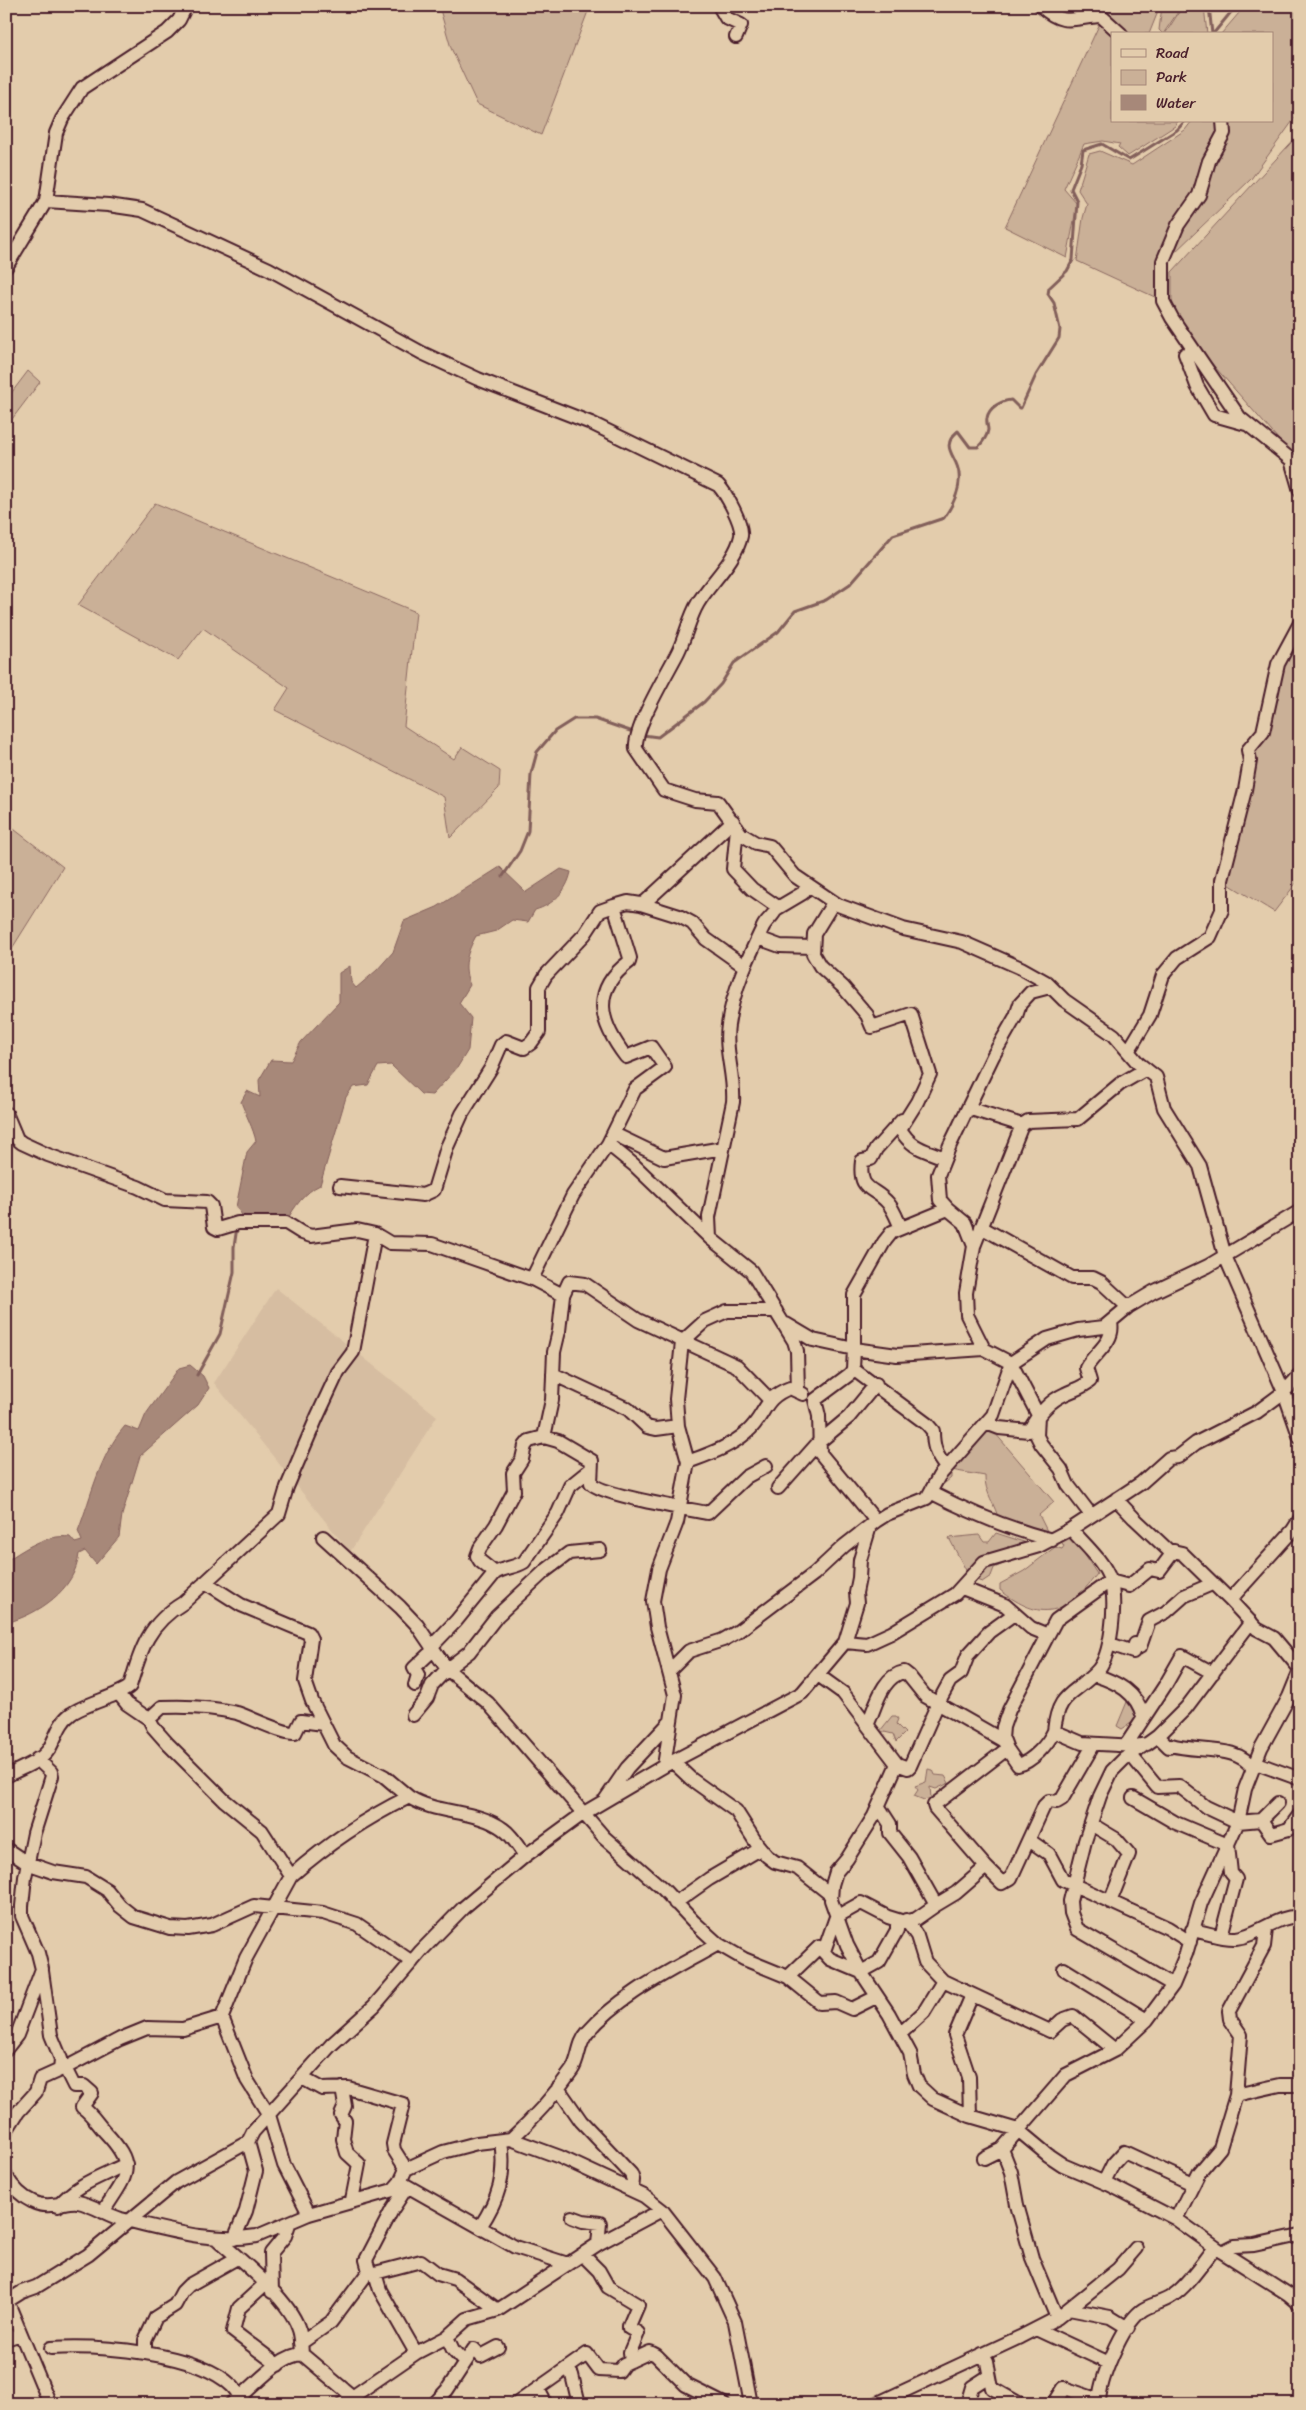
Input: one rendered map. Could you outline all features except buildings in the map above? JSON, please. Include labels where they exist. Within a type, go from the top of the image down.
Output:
[{"type":"street","points":[[6,268],[46,202],[56,133],[75,97],[82,88],[168,32],[179,20],[186,6]]},
{"type":"street","points":[[719,6],[726,18],[741,25],[736,37]]},
{"type":"street","points":[[1041,6],[1065,20],[1074,21],[1101,16],[1119,32]]},
{"type":"street","points":[[1223,122],[1224,132],[1209,161],[1199,195],[1178,225],[1163,261],[1163,301],[1172,318],[1240,418],[1295,463],[1300,492]]},
{"type":"street","points":[[46,202],[108,205],[142,210],[270,269],[422,353],[478,379],[591,423],[718,485],[723,490],[738,519],[741,533],[740,539],[691,616],[678,651],[643,720],[635,745],[664,790],[695,800],[718,802],[747,839],[770,846],[795,876],[807,886],[833,902],[904,929],[962,942],[1021,968],[1046,982],[1064,1000],[1100,1023],[1129,1050],[1138,1063],[1156,1077],[1164,1108],[1200,1166],[1225,1256],[1284,1394],[1300,1438]]},
{"type":"street","points":[[1185,354],[1197,386],[1214,415],[1249,425]]},
{"type":"street","points":[[1129,1050],[1150,1015],[1163,975],[1177,958],[1210,937],[1222,910],[1222,880],[1245,790],[1250,761],[1248,750],[1263,732],[1278,664],[1300,623]]},
{"type":"street","points":[[643,904],[735,824]]},
{"type":"street","points":[[735,824],[734,871],[752,889],[775,905],[776,909]]},
{"type":"street","points":[[710,1238],[709,1217],[734,1084],[726,1040],[728,1023],[744,966],[763,926],[776,909],[803,892],[807,886]]},
{"type":"street","points":[[340,1186],[423,1195],[434,1190],[447,1147],[462,1114],[491,1068],[500,1045],[506,1040],[524,1048],[531,1043],[539,1032],[539,987],[546,974],[586,934],[600,911],[628,902],[643,904],[678,916],[692,923],[706,939],[744,966]]},
{"type":"street","points":[[833,902],[814,934],[813,954],[820,966],[843,987],[867,1016],[872,1027],[911,1014],[930,1074],[917,1102],[900,1128],[907,1141],[918,1149],[944,1158]]},
{"type":"street","points":[[532,1279],[573,1195],[611,1139],[635,1089],[665,1066],[652,1048],[626,1057],[610,1036],[605,1021],[603,1009],[605,995],[613,976],[629,962],[630,958],[614,906]]},
{"type":"street","points":[[758,938],[780,946],[812,947]]},
{"type":"street","points":[[974,1246],[965,1223],[940,1200],[938,1175],[944,1158],[1016,1016],[1020,1004],[1031,992],[1050,987]]},
{"type":"street","points":[[984,1349],[967,1314],[966,1293],[974,1246],[1022,1125],[1028,1121],[1078,1119],[1120,1084],[1146,1069]]},
{"type":"street","points":[[901,1228],[887,1201],[868,1190],[863,1180],[862,1161],[871,1159],[876,1148],[917,1102]]},
{"type":"street","points":[[968,1108],[1022,1125]]},
{"type":"street","points":[[6,1113],[17,1139],[22,1143],[48,1155],[138,1187],[165,1200],[207,1202],[211,1206],[214,1227],[218,1229],[238,1223],[286,1224],[311,1236],[357,1230],[375,1234],[390,1243],[432,1244],[532,1279],[563,1295]]},
{"type":"street","points":[[611,1139],[664,1158],[723,1148]]},
{"type":"street","points":[[611,1139],[634,1165],[710,1238],[752,1270],[794,1341],[797,1351],[798,1392]]},
{"type":"street","points":[[815,1400],[844,1379],[853,1369],[854,1295],[884,1242],[892,1232],[948,1209]]},
{"type":"street","points":[[669,1671],[690,1651],[722,1640],[737,1632],[814,1574],[887,1514],[916,1504],[932,1492],[936,1481],[946,1467],[986,1423],[997,1406],[1011,1363],[1048,1339],[1078,1330],[1104,1327],[1128,1307],[1153,1292],[1182,1280],[1300,1210]]},
{"type":"street","points":[[981,1227],[1072,1278],[1093,1278],[1128,1307]]},
{"type":"street","points":[[6,1776],[37,1759],[48,1750],[56,1732],[70,1714],[109,1696],[119,1694],[130,1686],[148,1635],[165,1614],[183,1603],[279,1514],[287,1487],[317,1417],[338,1372],[353,1352],[375,1234]]},
{"type":"street","points":[[544,1437],[552,1400],[554,1352],[559,1331],[563,1295],[569,1282],[585,1284],[638,1320],[682,1342],[716,1354],[737,1366],[770,1400]]},
{"type":"street","points":[[668,1764],[670,1722],[676,1698],[657,1627],[653,1601],[659,1570],[676,1522],[688,1462],[678,1426],[676,1399],[682,1342],[705,1321],[727,1311],[776,1311]]},
{"type":"street","points":[[784,1323],[813,1340],[854,1349],[896,1355],[984,1349],[1011,1363],[1038,1415],[1037,1436],[1041,1444],[1061,1469],[1068,1486],[1091,1515]]},
{"type":"street","points":[[986,1423],[999,1428],[1029,1431],[1038,1415],[1064,1394],[1081,1388],[1090,1381],[1086,1368],[1092,1356],[1104,1346],[1112,1329],[1111,1323]]},
{"type":"street","points":[[853,1369],[876,1384],[929,1426],[934,1433],[932,1444],[946,1467]]},
{"type":"street","points":[[553,1374],[628,1409],[647,1427],[656,1429],[678,1426]]},
{"type":"street","points":[[845,1642],[867,1644],[892,1634],[934,1609],[962,1588],[984,1562],[1052,1540],[1071,1529],[1141,1482],[1170,1458],[1178,1457],[1196,1443],[1250,1416],[1284,1394],[1300,1375]]},
{"type":"street","points":[[778,1488],[818,1444],[849,1417],[876,1384]]},
{"type":"street","points":[[688,1462],[726,1447],[741,1437],[750,1430],[770,1400],[778,1392],[790,1388],[815,1400],[820,1416],[818,1444],[821,1455],[873,1524]]},
{"type":"street","points":[[1284,1394],[1300,1424]]},
{"type":"street","points":[[496,1573],[480,1561],[477,1556],[514,1491],[513,1473],[522,1459],[525,1446],[529,1441],[544,1437],[558,1441],[592,1461],[591,1484],[594,1488],[708,1513],[746,1477],[766,1466]]},
{"type":"street","points":[[415,1685],[418,1675],[414,1668],[431,1652],[432,1646],[456,1621],[496,1573],[503,1568],[518,1566],[524,1562],[558,1513],[570,1486],[591,1469]]},
{"type":"street","points":[[932,1492],[965,1510],[1001,1525],[1052,1540]]},
{"type":"street","points":[[984,2158],[1002,2148],[1066,2075],[1115,2050],[1147,2020],[1173,1985],[1211,1877],[1238,1822],[1245,1789],[1254,1766],[1268,1733],[1289,1697],[1300,1669],[1274,1638],[1257,1629],[1185,1556],[1168,1550],[1116,1499]]},
{"type":"street","points":[[1230,1600],[1288,1536],[1300,1519]]},
{"type":"street","points":[[50,2404],[7,2300],[22,2292],[36,2288],[88,2255],[176,2182],[248,2142],[269,2115],[331,2045],[374,2006],[463,1908],[525,1856],[584,1813],[604,1801],[668,1764],[802,1693],[845,1642],[857,1603],[856,1593],[860,1560],[873,1524]]},
{"type":"street","points":[[1071,1529],[1092,1553],[1110,1581],[1113,1625],[1110,1644],[1099,1670],[1066,1698],[1055,1715],[1054,1731],[1048,1742],[1020,1765],[1015,1763],[1004,1744],[1002,1730],[1009,1710],[1056,1620],[1110,1581]]},
{"type":"street","points":[[323,1537],[400,1607],[432,1646],[447,1669],[488,1703],[604,1837],[663,1889],[675,1904],[718,1944],[744,1959],[788,1977],[820,2003],[836,2002],[852,2009],[876,1997]]},
{"type":"street","points":[[413,1715],[427,1698],[432,1685],[447,1669],[469,1652],[497,1616],[556,1562],[573,1551],[600,1550]]},
{"type":"street","points":[[1110,1581],[1129,1586],[1150,1569],[1159,1571],[1174,1551]]},
{"type":"street","points":[[205,1582],[241,1605],[308,1633],[311,1638],[305,1680],[312,1701],[334,1745],[347,1757],[384,1776],[420,1805],[461,1813],[495,1824],[504,1829],[525,1856]]},
{"type":"street","points":[[1110,1644],[1133,1652],[1135,1644],[1140,1647],[1149,1621],[1166,1612],[1184,1596],[1212,1584]]},
{"type":"street","points":[[962,1588],[1005,1604],[1032,1628],[1048,1636]]},
{"type":"street","points":[[818,1675],[843,1693],[898,1764],[908,1768],[938,1703],[952,1679],[964,1668],[967,1657],[989,1632],[1014,1614]]},
{"type":"street","points":[[1054,1731],[1082,1743],[1128,1750],[1143,1746],[1158,1736],[1186,1708],[1251,1622]]},
{"type":"street","points":[[1173,1985],[1077,1929],[1069,1907],[1091,1824],[1112,1771],[1128,1750],[1144,1717],[1182,1656],[1213,1673]]},
{"type":"street","points":[[868,1723],[885,1685],[900,1673],[908,1674],[923,1694],[1004,1744]]},
{"type":"street","points":[[1094,1674],[1121,1685],[1138,1702],[1144,1717]]},
{"type":"street","points":[[119,1694],[127,1704],[149,1719],[153,1727],[168,1744],[224,1800],[262,1830],[290,1876]]},
{"type":"street","points":[[149,1719],[162,1707],[182,1706],[238,1714],[291,1733],[295,1733],[301,1721],[323,1724]]},
{"type":"street","points":[[604,1801],[627,1768],[670,1722]]},
{"type":"street","points":[[1158,1736],[1169,1747],[1171,1745],[1187,1750],[1240,1754],[1254,1766],[1300,1779]]},
{"type":"street","points":[[1004,1744],[934,1804],[950,1827],[1001,1883],[1006,1882],[1014,1874],[1044,1806],[1050,1801],[1057,1802],[1062,1799],[1094,1744]]},
{"type":"street","points":[[1128,1750],[1157,1787],[1179,1786],[1206,1807],[1238,1822],[1261,1820],[1278,1803]]},
{"type":"street","points":[[37,1759],[51,1772],[52,1776],[34,1833],[27,1863],[22,1916],[36,1947],[42,1969],[50,2035],[61,2059],[63,2069],[74,2086],[84,2086],[92,2093],[82,2107],[90,2112],[124,2153],[126,2173],[119,2188],[103,2212]]},
{"type":"street","points":[[668,1764],[736,1811],[760,1849],[775,1862],[797,1868],[831,1895]]},
{"type":"street","points":[[898,1764],[879,1807],[847,1859],[836,1872],[831,1895],[836,1917],[861,1972],[910,2053],[914,2074],[919,2086],[933,2099],[970,2116],[1018,2130],[1048,2156],[1076,2172],[1104,2182],[1176,2219],[1300,2304]]},
{"type":"street","points":[[309,2214],[284,2166],[269,2115],[247,2080],[222,2017],[246,1958],[290,1876],[314,1856],[372,1816],[409,1798]]},
{"type":"street","points":[[1133,1798],[1176,1823],[1228,1845]]},
{"type":"street","points":[[879,1807],[890,1824],[890,1833],[909,1858],[936,1905]]},
{"type":"street","points":[[1261,1820],[1271,1834],[1288,1829],[1300,1814]]},
{"type":"street","points":[[1091,1824],[1116,1839],[1129,1854],[1110,1902]]},
{"type":"street","points":[[1029,1840],[1046,1851],[1060,1876],[1074,1885],[1168,1928],[1191,1936],[1237,1938],[1266,1929],[1277,1922],[1299,1915]]},
{"type":"street","points":[[1221,1936],[1236,1879],[1232,1873],[1228,1845]]},
{"type":"street","points":[[675,1904],[709,1879],[760,1849]]},
{"type":"street","points":[[6,1850],[27,1863],[53,1872],[86,1877],[107,1890],[120,1906],[134,1917],[170,1928],[188,1929],[212,1925],[254,1906],[274,1907],[340,1917],[357,1924],[412,1962]]},
{"type":"street","points":[[861,1972],[879,1962],[897,1930],[897,1925],[916,1919],[956,1893],[986,1867]]},
{"type":"street","points":[[819,1947],[824,1951],[836,1917],[856,1904],[861,1903],[888,1917],[905,1921],[917,1936],[925,1962],[943,1980],[1050,2031],[1062,2020],[1073,2016],[1115,2050]]},
{"type":"street","points":[[1176,2219],[1199,2173],[1220,2148],[1236,2095],[1241,2035],[1230,2019],[1230,2010],[1264,1946],[1266,1929]]},
{"type":"street","points":[[480,2227],[500,2192],[506,2140],[527,2125],[558,2088],[576,2063],[578,2048],[588,2031],[638,1990],[718,1944]]},
{"type":"street","points":[[819,1947],[830,1959],[861,1972]]},
{"type":"street","points":[[788,1977],[819,1947]]},
{"type":"street","points":[[6,2049],[17,2035],[42,1969]]},
{"type":"street","points":[[1064,1969],[1147,2020]]},
{"type":"street","points":[[900,2034],[924,2012],[943,1980]]},
{"type":"street","points":[[970,2116],[969,2078],[954,2035],[972,1994]]},
{"type":"street","points":[[6,2131],[18,2112],[36,2092],[40,2079],[120,2039],[147,2028],[184,2029],[222,2017]]},
{"type":"street","points":[[302,2078],[322,2088],[330,2090],[342,2088],[403,2104],[393,2144],[394,2150],[406,2169],[403,2185],[366,2260],[380,2290],[416,2353]]},
{"type":"street","points":[[1236,2095],[1275,2086],[1300,2085]]},
{"type":"street","points":[[342,2088],[345,2106],[341,2115],[346,2123],[344,2143],[349,2157],[359,2164],[352,2200]]},
{"type":"street","points":[[558,2088],[580,2121],[631,2174],[633,2180],[632,2190]]},
{"type":"street","points":[[406,2169],[443,2152],[477,2143],[506,2140],[560,2157],[632,2190],[662,2210],[709,2268],[730,2308],[742,2354],[751,2404]]},
{"type":"street","points":[[234,2239],[247,2206],[256,2171],[248,2142]]},
{"type":"street","points":[[1002,2148],[1011,2172],[1017,2205],[1032,2258],[1057,2318]]},
{"type":"street","points":[[1104,2182],[1112,2164],[1124,2152],[1193,2184]]},
{"type":"street","points":[[58,2206],[73,2190],[100,2174],[126,2164]]},
{"type":"street","points":[[6,2176],[20,2193],[33,2202],[58,2206],[77,2202],[164,2231],[234,2239],[257,2236],[309,2214],[352,2200],[393,2190],[403,2185]]},
{"type":"street","points":[[403,2185],[515,2247],[568,2264]]},
{"type":"street","points":[[216,2238],[291,2313],[298,2327],[301,2348],[348,2401],[416,2353],[447,2337],[467,2319],[498,2310],[598,2244],[662,2210]]},
{"type":"street","points":[[572,2218],[600,2223],[598,2244]]},
{"type":"street","points":[[268,2288],[271,2253],[285,2236],[289,2224]]},
{"type":"street","points":[[1054,2404],[1064,2388],[1099,2402],[1101,2388],[1110,2363],[1128,2328],[1141,2311],[1173,2296],[1219,2250],[1300,2235]]},
{"type":"street","points":[[876,2404],[1036,2330],[1057,2318],[1118,2270],[1136,2248]]},
{"type":"street","points":[[583,2255],[599,2271],[608,2286],[638,2305],[629,2326],[629,2328],[638,2333],[630,2352],[631,2361]]},
{"type":"street","points":[[145,2353],[145,2340],[156,2317],[175,2305],[182,2292],[190,2285],[238,2258]]},
{"type":"street","points":[[51,2348],[145,2353],[184,2361],[209,2371],[232,2386],[239,2402],[278,2365],[295,2354],[331,2322],[372,2272],[421,2261],[438,2274],[455,2279],[498,2310]]},
{"type":"street","points":[[268,2288],[239,2308],[232,2331],[278,2365]]},
{"type":"street","points":[[1069,2309],[1110,2317],[1128,2328]]},
{"type":"street","points":[[1036,2330],[1110,2363]]},
{"type":"street","points":[[6,2338],[21,2334]]},
{"type":"street","points":[[447,2337],[453,2350],[464,2362]]},
{"type":"street","points":[[434,2404],[447,2390],[474,2349],[480,2356],[498,2347]]},
{"type":"street","points":[[516,2404],[587,2354],[599,2370],[619,2371],[624,2364],[650,2352],[656,2355],[686,2385],[724,2404]]},
{"type":"street","points":[[982,2354],[987,2362],[992,2388],[1020,2404]]},
{"type":"street","points":[[567,2368],[572,2375],[580,2404]]},
{"type":"street","points":[[967,2404],[972,2387],[989,2376]]},
{"type":"street","points":[[538,2389],[546,2404]]},
{"type":"shaded area","points":[[276,1288],[437,1416],[350,1552],[214,1383]]},
{"type":"green space","points":[[439,6],[590,6],[541,135],[477,104],[451,48]]},
{"type":"green space","points":[[1106,6],[1156,6],[1157,14],[1150,32],[1126,32],[1104,10]]},
{"type":"green space","points":[[1162,6],[1182,6],[1164,32],[1159,30]]},
{"type":"green space","points":[[1183,6],[1204,6],[1207,32],[1166,32]]},
{"type":"green space","points":[[1245,6],[1300,6],[1300,111],[1251,179],[1172,255],[1229,133],[1230,122],[1274,122],[1274,32],[1223,32]]},
{"type":"green space","points":[[1100,23],[1111,34],[1111,122],[1177,122],[1175,126],[1128,156],[1118,147],[1120,144],[1103,141],[1084,144],[1064,189],[1077,204],[1067,258],[1005,227]]},
{"type":"green space","points":[[1191,122],[1218,122],[1219,133],[1194,194],[1184,205],[1158,261],[1157,298],[1077,261],[1083,218],[1087,204],[1078,190],[1089,154],[1100,151],[1132,165],[1185,130]]},
{"type":"green space","points":[[1300,133],[1300,464],[1172,318],[1172,272]]},
{"type":"green space","points":[[28,371],[40,382],[6,427],[6,400]]},
{"type":"green space","points":[[155,503],[416,612],[404,726],[454,759],[462,747],[500,771],[499,788],[450,838],[444,797],[275,710],[289,688],[203,628],[178,660],[78,605]]},
{"type":"green space","points":[[1300,625],[1300,878],[1274,912],[1222,880],[1250,761],[1263,732],[1271,686]]},
{"type":"green space","points":[[6,823],[63,867],[6,958]]},
{"type":"green space","points":[[989,1426],[1054,1502],[1039,1515],[1048,1533],[999,1521],[986,1487],[985,1476],[951,1470],[951,1478],[939,1488],[941,1480]]},
{"type":"green space","points":[[996,1533],[1033,1545],[1017,1558],[994,1568],[991,1576],[982,1582],[970,1578],[949,1538],[979,1535],[984,1542],[989,1542]]},
{"type":"green space","points":[[1072,1535],[1097,1574],[1075,1598],[1064,1606],[1053,1610],[1041,1610],[1029,1607],[1000,1590],[1000,1584],[1024,1571],[1055,1547],[1062,1549],[1064,1546],[1060,1540]]},
{"type":"green space","points":[[1129,1697],[1139,1718],[1122,1729],[1117,1726]]},
{"type":"green space","points":[[892,1716],[896,1716],[898,1719],[896,1724],[905,1733],[896,1742],[893,1734],[880,1731]]},
{"type":"green space","points":[[928,1769],[933,1770],[935,1775],[945,1776],[949,1783],[936,1789],[930,1787],[931,1798],[924,1800],[914,1796],[918,1790],[915,1786],[926,1782]]},
{"type":"water","points":[[500,867],[526,892],[561,869],[571,872],[563,891],[548,905],[535,910],[528,922],[512,920],[496,931],[476,936],[470,948],[466,966],[470,985],[459,1003],[471,1018],[468,1050],[457,1068],[432,1095],[421,1094],[391,1065],[378,1066],[368,1085],[353,1087],[346,1097],[320,1185],[300,1200],[286,1222],[242,1215],[236,1207],[247,1152],[256,1141],[241,1102],[247,1091],[260,1097],[259,1080],[271,1060],[291,1061],[301,1042],[339,1002],[339,973],[350,966],[351,982],[356,988],[377,970],[393,952],[404,921],[437,907]]},
{"type":"water","points":[[190,1365],[203,1376],[209,1388],[198,1405],[140,1456],[122,1515],[119,1537],[96,1564],[85,1551],[79,1554],[71,1579],[53,1599],[43,1607],[6,1623],[6,1561],[44,1540],[70,1537],[75,1543],[82,1541],[78,1531],[102,1463],[116,1438],[125,1426],[139,1431],[146,1414],[179,1368]]},
{"type":"waterway","points":[[1209,6],[1212,32]]},
{"type":"waterway","points":[[1215,32],[1236,6]]},
{"type":"waterway","points":[[643,735],[658,737],[704,702],[721,684],[734,663],[778,632],[795,611],[826,600],[850,584],[893,535],[944,518],[953,503],[959,486],[958,468],[949,447],[952,437],[958,431],[970,447],[978,447],[987,435],[987,418],[993,408],[1000,403],[1011,400],[1021,408],[1036,375],[1059,338],[1060,329],[1054,303],[1048,294],[1049,288],[1067,271],[1073,260],[1077,201],[1071,189],[1081,164],[1083,150],[1102,144],[1129,160],[1177,130],[1184,122]]},
{"type":"waterway","points":[[503,876],[520,851],[528,831],[531,774],[537,752],[555,731],[574,719],[595,719],[636,733]]},
{"type":"waterway","points":[[197,1375],[220,1334],[234,1272],[234,1247],[237,1227]]}]
